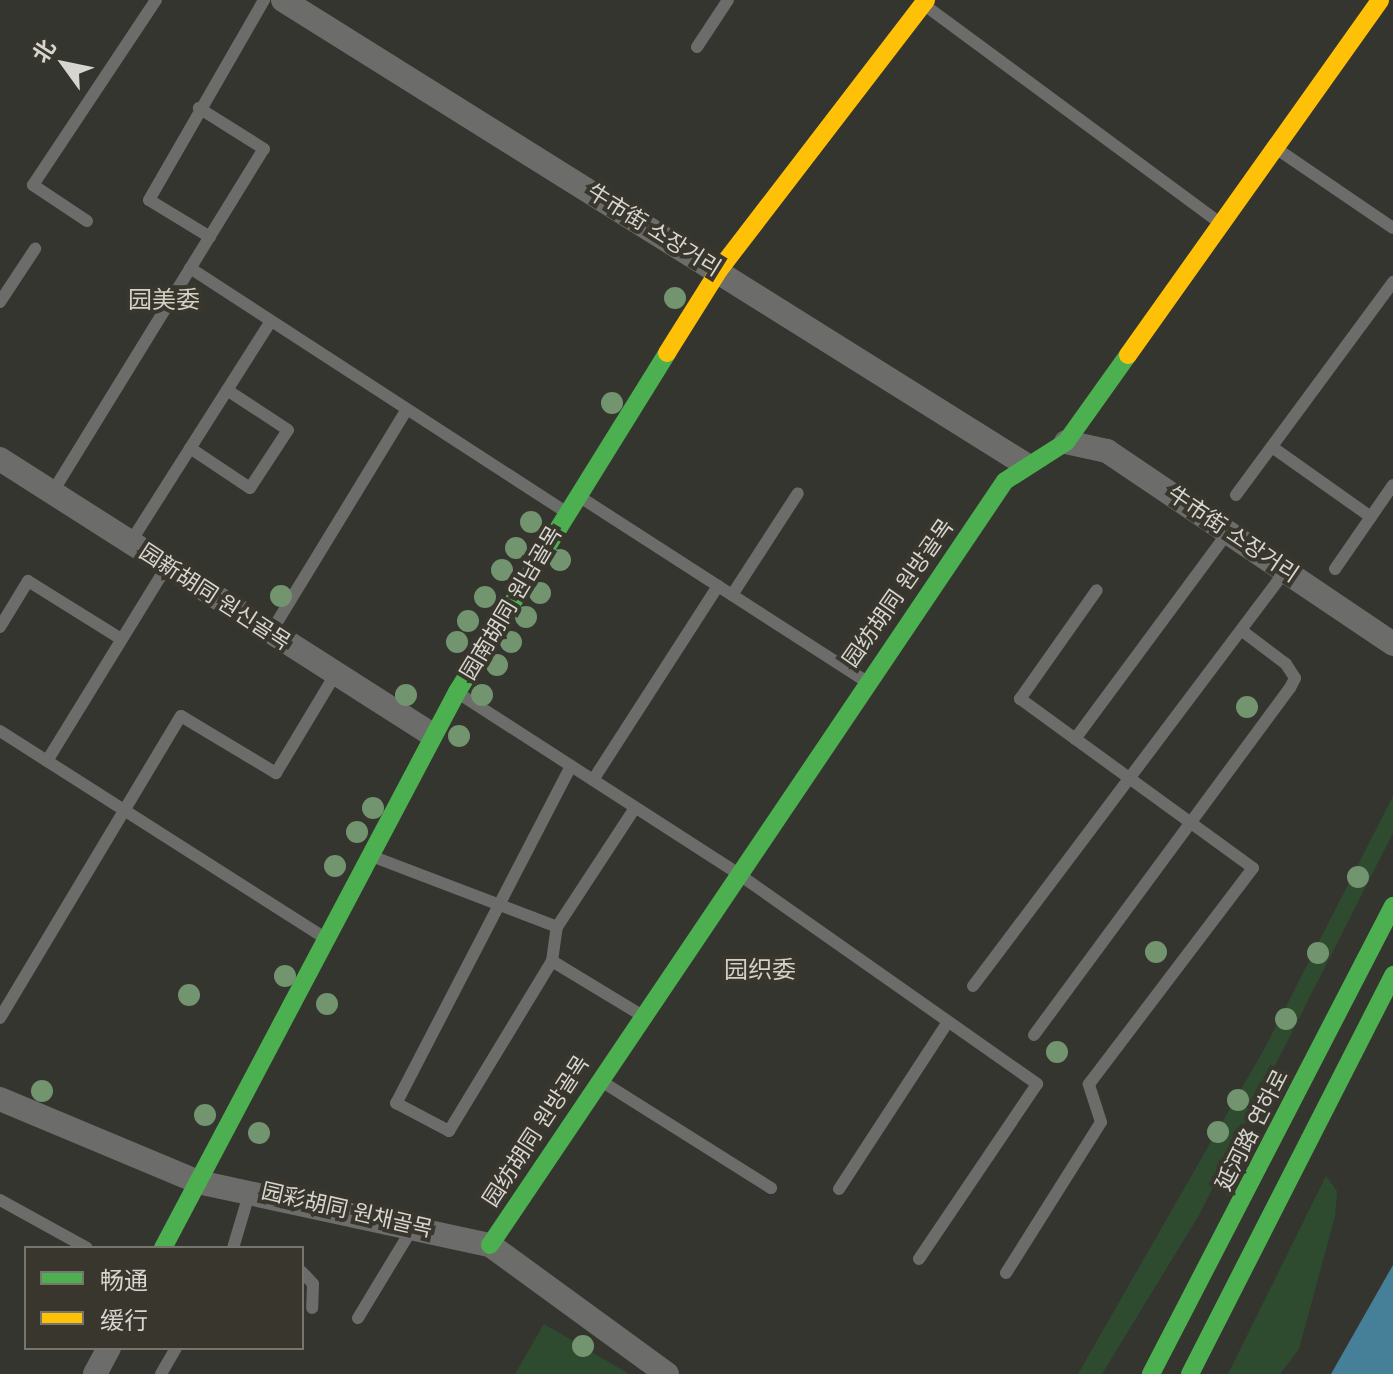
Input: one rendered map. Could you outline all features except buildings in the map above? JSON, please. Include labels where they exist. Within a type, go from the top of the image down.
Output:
[{"type":"street","name":"园纺胡同 원방골목","points":[[490,1245],[865,681],[1023,463],[1066,442],[1380,0]]},
{"type":"street","name":"园南胡同 원남골목","points":[[164,1246],[431,734],[719,270],[922,1]]},
{"type":"street","name":"牛市街 소장거리","points":[[298,4],[1023,463]]},
{"type":"street","name":"牛市街 소장거리","points":[[1066,442],[1107,451],[1393,644]]},
{"type":"street","name":"园新胡同 원신골목","points":[[2,466],[52,493],[431,734]]},
{"type":"street","name":"延河路 연하로","points":[[1151,1374],[1393,906]]},
{"type":"street","points":[[1190,1374],[1393,975]]},
{"type":"street","name":"园彩胡同 원채골목","points":[[0,1099],[198,1182],[251,1188],[412,1229],[490,1245],[667,1374]]},
{"type":"street","points":[[95,1374],[108,1350]]},
{"type":"lane","points":[[87,221],[33,185],[156,0]]},
{"type":"lane","points":[[210,237],[149,200],[199,108],[264,0]]},
{"type":"lane","points":[[697,47],[728,0]]},
{"type":"lane","points":[[922,1],[1220,223]]},
{"type":"lane","points":[[52,493],[264,149],[199,108]]},
{"type":"lane","points":[[1275,147],[1393,228]]},
{"type":"lane","points":[[0,302],[35,249]]},
{"type":"lane","points":[[190,268],[567,513]]},
{"type":"lane","points":[[1236,495],[1393,282]]},
{"type":"lane","points":[[130,543],[271,321]]},
{"type":"lane","points":[[190,448],[250,488],[288,430],[227,390]]},
{"type":"lane","points":[[271,632],[407,409]]},
{"type":"lane","points":[[1272,447],[1371,517]]},
{"type":"lane","points":[[1335,569],[1393,485]]},
{"type":"lane","points":[[732,595],[798,493]]},
{"type":"lane","points":[[577,496],[865,681]]},
{"type":"lane","points":[[1075,739],[1229,531]]},
{"type":"lane","points":[[47,761],[167,566]]},
{"type":"lane","points":[[973,986],[1286,570]]},
{"type":"lane","points":[[0,627],[28,581],[121,639]]},
{"type":"lane","points":[[593,780],[718,586]]},
{"type":"lane","points":[[1006,1273],[1101,1122],[1089,1084],[1253,868],[1020,699],[1097,590]]},
{"type":"lane","points":[[1034,1035],[1295,678],[1241,630]]},
{"type":"lane","points":[[0,1018],[181,716],[276,773],[336,673]]},
{"type":"lane","points":[[457,692],[737,873],[1037,1084],[919,1259]]},
{"type":"lane","points":[[0,731],[325,938]]},
{"type":"lane","points":[[571,766],[396,1103],[449,1131],[552,961],[557,927],[635,808]]},
{"type":"lane","points":[[368,855],[497,909],[557,927]]},
{"type":"lane","points":[[552,961],[641,1015]]},
{"type":"lane","points":[[839,1189],[948,1022]]},
{"type":"lane","points":[[598,1080],[771,1188]]},
{"type":"lane","points":[[234,1246],[251,1188]]},
{"type":"lane","points":[[0,1200],[83,1246]]},
{"type":"lane","points":[[358,1318],[412,1229]]},
{"type":"lane","points":[[304,1274],[313,1284],[312,1308]]},
{"type":"lane","points":[[161,1374],[175,1350]]},
{"type":"green space","points":[[1393,796],[1393,833],[1199,1215],[1102,1374],[1078,1374],[1267,1044]]},
{"type":"green space","points":[[1326,1176],[1337,1191],[1335,1216],[1299,1349],[1280,1374],[1228,1374]]},
{"type":"green space","points":[[544,1324],[629,1374],[515,1374]]},
{"type":"water","points":[[1393,1265],[1393,1374],[1331,1374]]},
{"type":"traffic: fast","points":[[164,1246],[457,692],[667,353]]},
{"type":"traffic: fast","points":[[490,1245],[1005,481],[1066,442],[1128,355]]},
{"type":"traffic: fast","points":[[1151,1374],[1393,906]]},
{"type":"traffic: fast","points":[[1190,1374],[1393,975]]},
{"type":"traffic: slow","points":[[667,353],[719,270],[926,0]]},
{"type":"traffic: slow","points":[[1128,355],[1380,0]]},
{"type":"district","name":"园美委","points":[[164,300]]},
{"type":"district","name":"园织委","points":[[760,970]]}]
